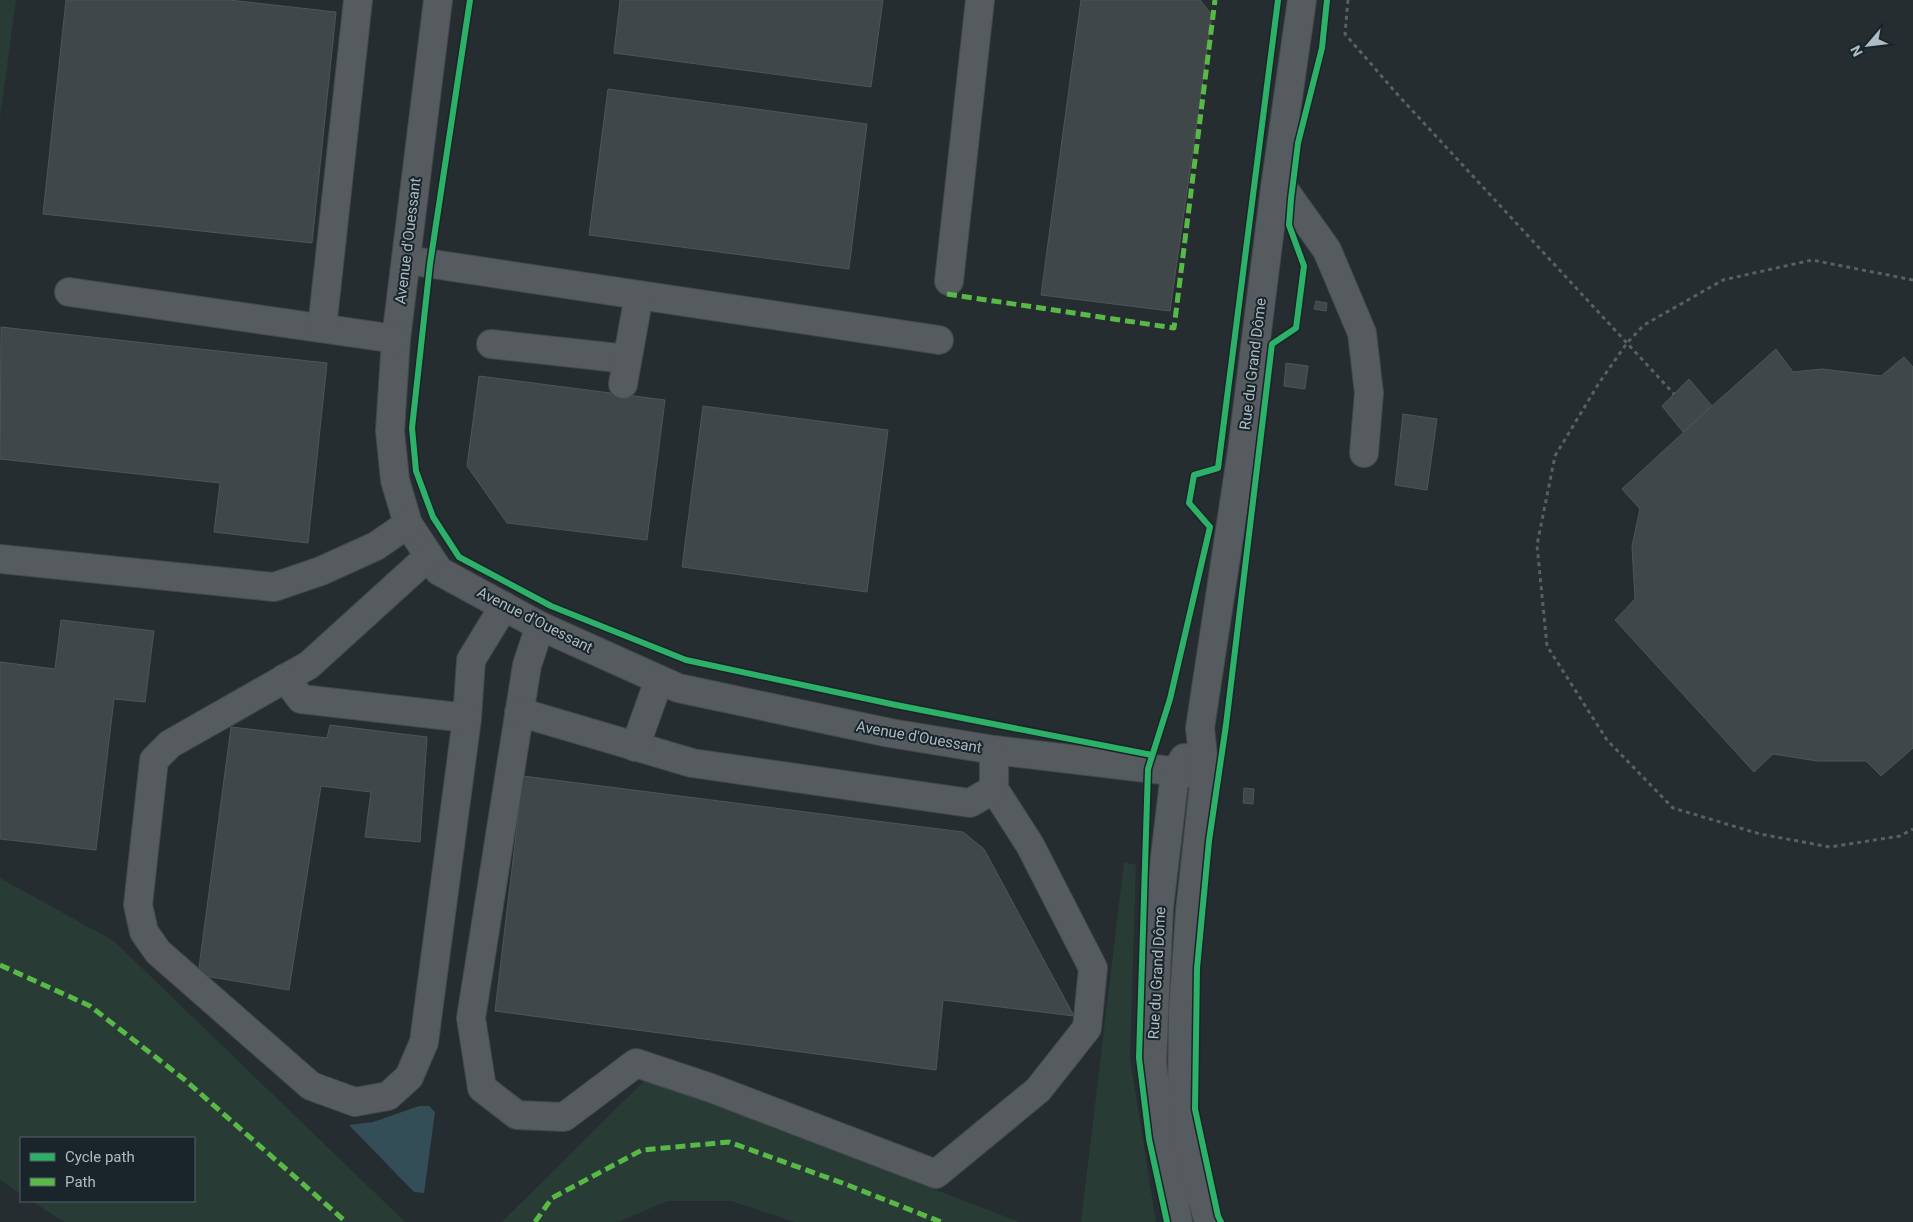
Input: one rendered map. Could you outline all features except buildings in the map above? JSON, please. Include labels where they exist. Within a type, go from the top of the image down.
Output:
[{"type":"street","points":[[322,328],[358,0]]},
{"type":"street","name":"Avenue d'Ouessant","points":[[438,0],[396,339],[390,431],[395,480],[408,524],[438,571],[540,626],[678,688],[890,732],[994,750],[1192,774]]},
{"type":"street","points":[[949,281],[980,0]]},
{"type":"street","name":"Rue du Grand Dôme","points":[[1178,1222],[1162,1140],[1152,1062],[1159,908],[1192,774],[1200,728],[1242,451],[1276,180],[1302,0]]},
{"type":"street","points":[[1276,180],[1327,250],[1362,334],[1369,393],[1364,453]]},
{"type":"street","points":[[406,260],[939,340]]},
{"type":"street","points":[[69,292],[396,339]]},
{"type":"street","points":[[491,344],[625,372],[639,295]]},
{"type":"street","points":[[0,558],[274,587],[321,571],[376,546],[408,524]]},
{"type":"street","points":[[429,556],[309,665],[170,744],[154,760],[138,905],[144,932],[158,952],[310,1086],[355,1102],[388,1096],[408,1077],[424,1042],[467,718],[471,660],[504,606]]},
{"type":"street","points":[[540,626],[526,666],[471,1018],[482,1088],[517,1114],[564,1117],[636,1063],[711,1088],[936,1174],[1038,1090],[1087,1028],[1092,968],[1030,845],[994,789],[994,750]]},
{"type":"street","points":[[285,678],[301,699],[467,718]]},
{"type":"street","points":[[635,746],[659,680]]},
{"type":"street","points":[[518,712],[692,764],[970,803],[994,789]]},
{"type":"street","name":"Rue du Grand Dôme","points":[[1192,774],[1190,911],[1183,1013],[1182,1102],[1194,1172],[1209,1222]]},
{"type":"path","points":[[1348,0],[1345,34],[1398,95],[1674,394]]},
{"type":"path","points":[[1913,280],[1812,260],[1723,280],[1644,325],[1627,343],[1599,383],[1555,456],[1537,545],[1547,646],[1607,740],[1673,808],[1760,834],[1830,847],[1900,836],[1913,829]]},
{"type":"green space","points":[[0,0],[16,0],[0,118]]},
{"type":"green space","points":[[1124,862],[1136,865],[1130,1058],[1156,1222],[1081,1222]]},
{"type":"green space","points":[[0,878],[114,941],[407,1222],[64,1222],[34,1202],[195,1202],[195,1137],[20,1137],[20,1193],[0,1180]]},
{"type":"green space","points":[[647,1078],[1019,1222],[794,1222],[731,1201],[668,1201],[618,1222],[502,1222]]},
{"type":"water","points":[[419,1106],[429,1106],[435,1112],[424,1193],[414,1192],[349,1125],[373,1122]]},
{"type":"marked path","points":[[947,294],[1174,328],[1215,0]]},
{"type":"marked path","points":[[0,965],[90,1006],[185,1080],[346,1222]]},
{"type":"marked path","points":[[535,1222],[552,1198],[642,1150],[729,1142],[845,1184],[941,1222]]},
{"type":"cycle path","points":[[470,0],[430,264],[412,428],[416,471],[433,517],[459,557],[551,606],[686,660],[896,705],[1152,755]]},
{"type":"cycle path","points":[[1167,1222],[1149,1139],[1139,1058],[1148,769],[1170,699],[1210,527],[1189,503],[1194,475],[1218,468],[1278,0]]},
{"type":"cycle path","points":[[1221,1222],[1218,1216],[1195,1109],[1197,968],[1209,841],[1226,725],[1272,344],[1296,328],[1304,266],[1289,225],[1291,199],[1298,143],[1322,48],[1327,0]]}]
